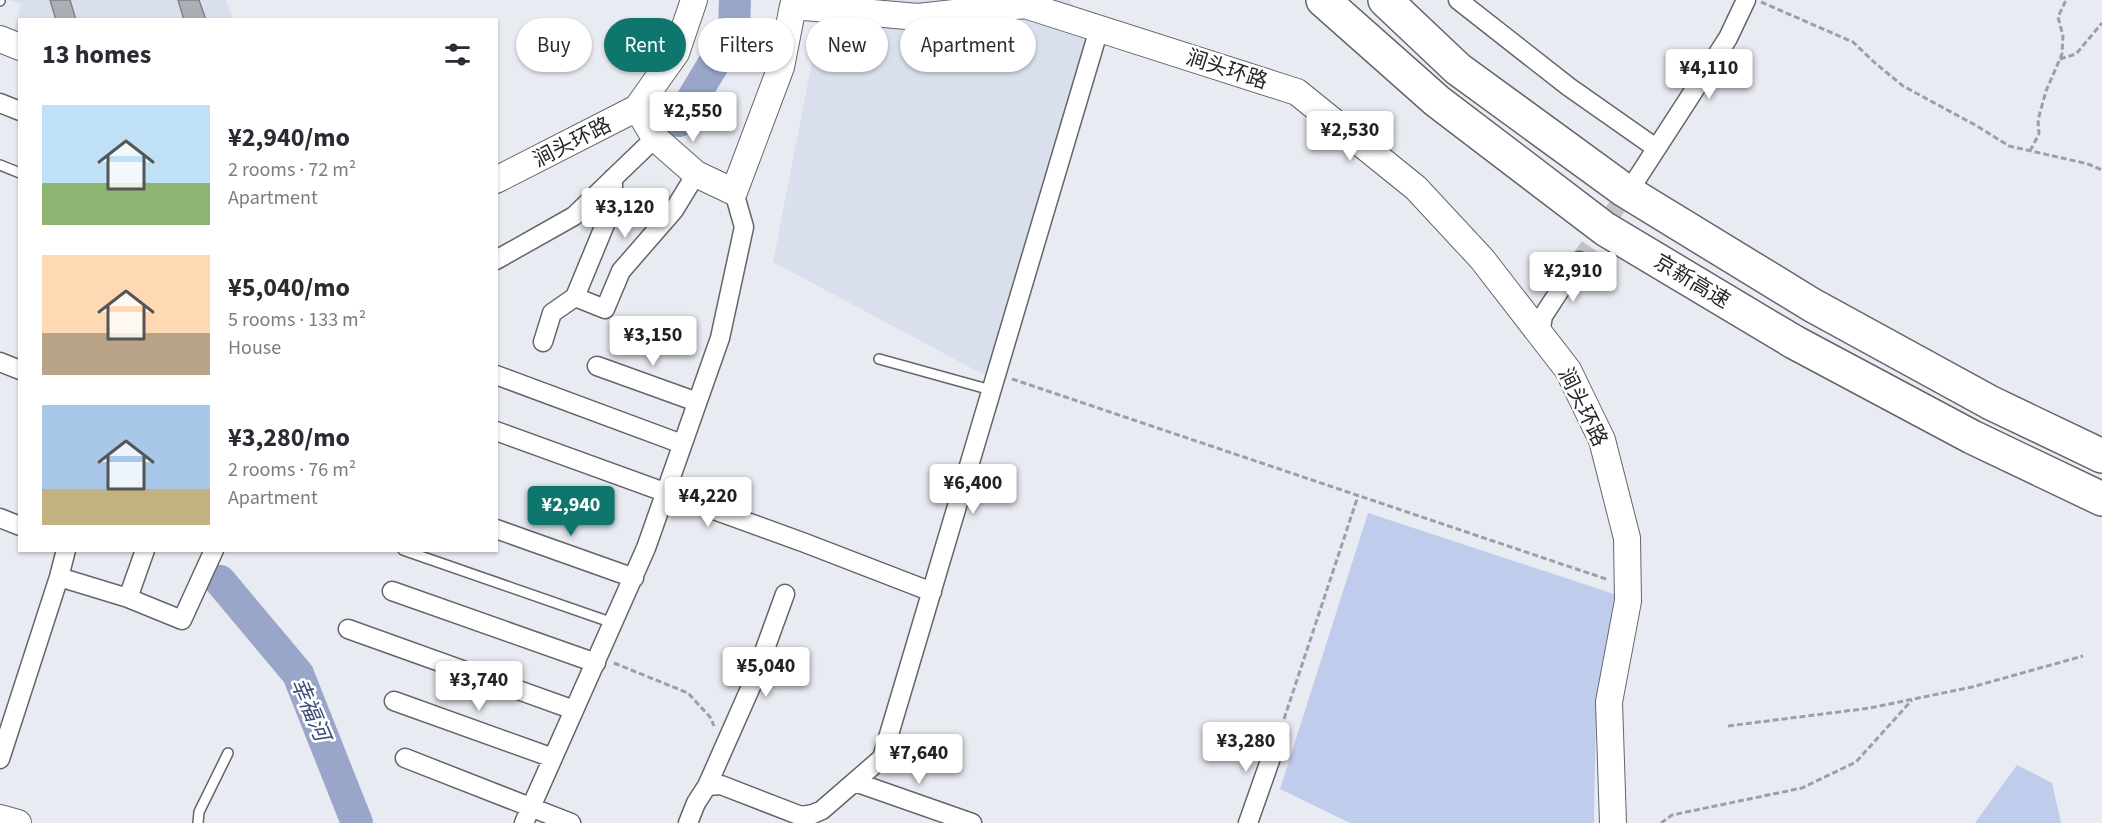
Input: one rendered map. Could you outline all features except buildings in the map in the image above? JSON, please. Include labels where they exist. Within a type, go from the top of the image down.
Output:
[{"type":"highway","name":"京新高速","points":[[1323,0],[1437,101],[1605,229],[1794,342],[1972,437],[2102,499]]},
{"type":"highway","name":"京新高速","points":[[1385,0],[1458,69],[1624,190],[1812,305],[1991,403],[2102,456]]},
{"type":"street","points":[[637,108],[676,53],[694,0]]},
{"type":"street","points":[[1458,0],[1569,87],[1656,148]]},
{"type":"street","points":[[1636,180],[1728,38],[1746,0]]},
{"type":"street","name":"涧头环路","points":[[498,179],[637,108],[655,138],[696,174],[734,192],[781,67],[793,3],[918,17],[1025,5],[1297,92],[1416,188],[1482,259],[1568,370],[1602,440],[1627,538],[1628,602],[1609,702],[1613,823]]},
{"type":"street","points":[[707,786],[721,785],[801,816],[822,810],[882,758],[1099,29]]},
{"type":"street","points":[[0,39],[18,46]]},
{"type":"street","points":[[0,103],[18,110]]},
{"type":"street","points":[[498,259],[574,216],[655,138]]},
{"type":"street","points":[[575,297],[604,309],[621,271],[674,210],[696,174]]},
{"type":"street","points":[[543,342],[552,313],[575,297],[613,205],[613,178]]},
{"type":"street","points":[[528,815],[634,578],[720,338],[744,227],[734,192]]},
{"type":"street","points":[[1540,334],[1543,316],[1578,261]]},
{"type":"street","points":[[0,363],[18,369]]},
{"type":"street","points":[[597,366],[697,402]]},
{"type":"street","points":[[498,376],[682,444]]},
{"type":"street","points":[[498,432],[933,592]]},
{"type":"street","points":[[0,518],[18,525]]},
{"type":"street","points":[[498,531],[634,578]]},
{"type":"street","points":[[0,759],[65,552]]},
{"type":"street","points":[[128,598],[145,552]]},
{"type":"street","points":[[59,577],[128,598],[182,620],[213,552]]},
{"type":"street","points":[[392,591],[597,660]]},
{"type":"street","points":[[688,823],[753,682],[785,594]]},
{"type":"street","points":[[348,629],[574,710]]},
{"type":"street","points":[[393,701],[553,758]]},
{"type":"street","points":[[1248,823],[1279,735]]},
{"type":"street","points":[[405,758],[528,815],[571,823]]},
{"type":"street","points":[[855,782],[972,823]]},
{"type":"street","points":[[0,818],[18,823]]},
{"type":"lane","points":[[0,165],[18,172]]},
{"type":"lane","points":[[879,359],[993,381]]},
{"type":"lane","points":[[409,552],[613,623]]},
{"type":"lane","points":[[198,823],[199,812],[228,753]]},
{"type":"path","points":[[1756,0],[1853,42],[1903,86],[2009,146],[2088,164],[2102,170]]},
{"type":"path","points":[[2030,151],[2038,134],[2038,120],[2046,91],[2062,54],[2063,36],[2058,17],[2066,0]]},
{"type":"path","points":[[2060,59],[2076,54],[2102,23]]},
{"type":"path","points":[[993,381],[1358,496],[1627,587]]},
{"type":"path","points":[[1279,735],[1358,496]]},
{"type":"path","points":[[1728,726],[1870,708],[1972,687],[2083,656]]},
{"type":"path","points":[[597,660],[688,693],[710,717],[724,748]]},
{"type":"path","points":[[1661,823],[1672,815],[1802,788],[1856,762],[1914,699]]},
{"type":"shaded area","points":[[8,0],[226,0],[233,18],[18,18],[18,36],[13,34],[21,4]]},
{"type":"shaded area","points":[[824,0],[1070,0],[1095,42],[1003,385],[773,262],[810,72],[888,72],[888,18],[820,18]]},
{"type":"shaded area","points":[[1368,513],[1617,595],[1596,699],[1594,823],[1350,823],[1280,789]]},
{"type":"shaded area","points":[[2017,765],[2052,783],[2061,823],[1975,823]]},
{"type":"waterway","name":"幸福河","points":[[679,121],[734,30],[735,0]]},
{"type":"waterway","name":"幸福河","points":[[220,581],[298,674],[357,823]]},
{"type":"tunnel","points":[[1579,261],[1631,187]]}]
